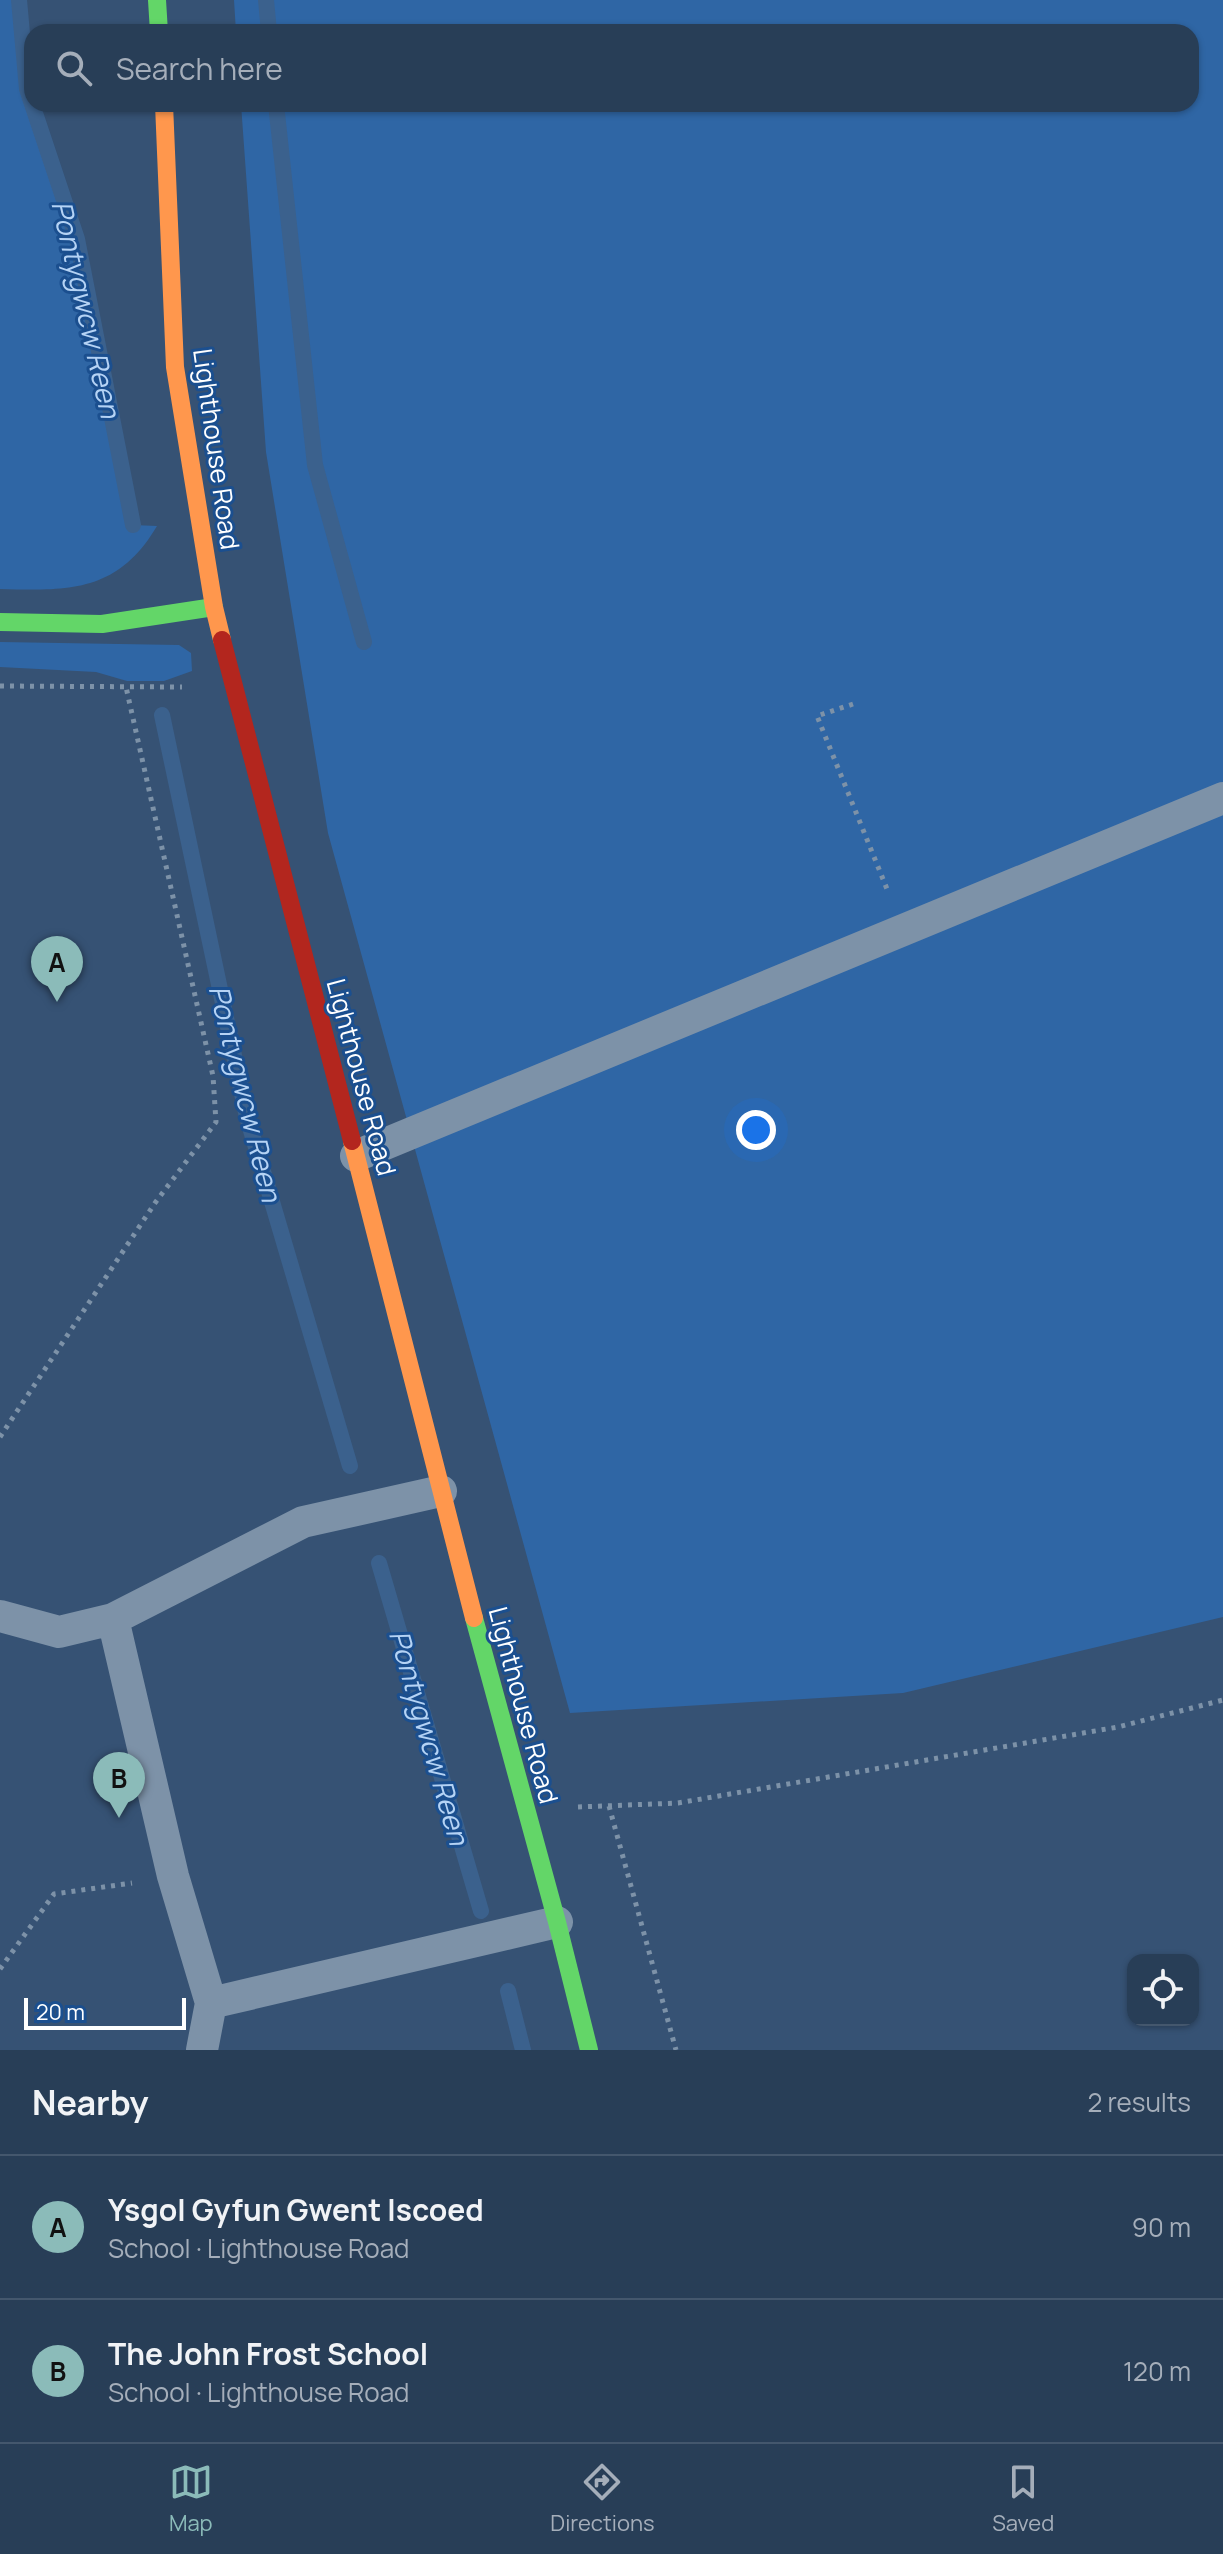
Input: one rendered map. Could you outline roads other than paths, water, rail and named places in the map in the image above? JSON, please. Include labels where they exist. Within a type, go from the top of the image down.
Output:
[{"type":"main road","points":[[157,0],[158,24]]},
{"type":"main road","name":"Lighthouse Road","points":[[164,112],[175,367],[214,607],[441,1491],[589,2050]]},
{"type":"main road","points":[[0,622],[102,624],[214,607]]},
{"type":"lane","points":[[356,1156],[1223,798]]},
{"type":"lane","points":[[0,1616],[59,1632],[113,1619],[303,1522],[441,1491]]},
{"type":"lane","points":[[113,1619],[173,1876],[211,2003],[202,2050]]},
{"type":"lane","points":[[211,2003],[557,1922]]},
{"type":"waterway","name":"Pontygwcw Reen","points":[[19,0],[24,56]]},
{"type":"waterway","points":[[266,0],[268,24]]},
{"type":"waterway","name":"Pontygwcw Reen","points":[[35,112],[77,239],[133,525]]},
{"type":"waterway","points":[[277,112],[315,465],[364,642]]},
{"type":"waterway","name":"Pontygwcw Reen","points":[[162,715],[247,1117],[350,1466]]},
{"type":"waterway","name":"Pontygwcw Reen","points":[[379,1563],[481,1911]]},
{"type":"waterway","name":"Pontygwcw Reen","points":[[508,1991],[523,2050]]},
{"type":"place","name":"Ysgol Gyfun Gwent Iscoed","points":[[57,1002]]},
{"type":"place","name":"The John Frost School","points":[[119,1818]]}]
